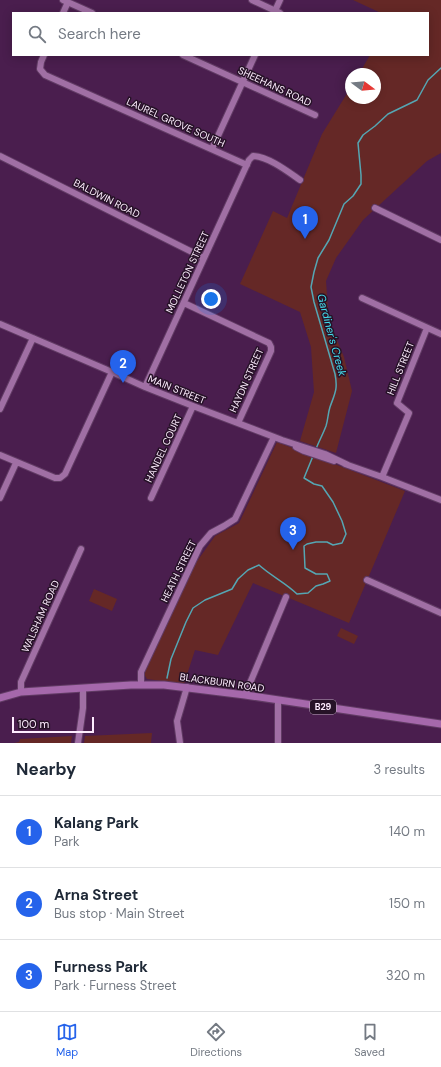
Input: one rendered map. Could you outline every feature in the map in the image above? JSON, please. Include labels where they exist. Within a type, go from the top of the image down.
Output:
[{"type":"main road","name":"BLACKBURN ROAD","points":[[0,698],[21,692],[164,685],[245,695],[441,724]]},
{"type":"street","points":[[252,0],[276,12],[280,0]]},
{"type":"street","points":[[63,12],[66,1],[90,12]]},
{"type":"street","name":"LAUREL GROVE SOUTH","points":[[44,56],[40,69],[45,74],[247,165]]},
{"type":"street","name":"SHEEHANS ROAD","points":[[185,56],[315,115]]},
{"type":"street","points":[[212,149],[255,56]]},
{"type":"street","name":"BALDWIN ROAD","points":[[0,156],[204,258]]},
{"type":"street","points":[[247,165],[253,156],[258,156],[276,164],[300,180]]},
{"type":"street","name":"MOLLETON STREET","points":[[145,387],[247,165]]},
{"type":"street","points":[[375,208],[441,240]]},
{"type":"street","points":[[362,298],[441,334]]},
{"type":"street","name":"HAYDN STREET","points":[[184,303],[269,343],[271,347],[271,351],[238,423]]},
{"type":"street","name":"MAIN STREET","points":[[0,324],[145,387],[309,451],[441,500]]},
{"type":"street","name":"HILL STREET","points":[[382,477],[409,413],[397,403],[427,328]]},
{"type":"street","points":[[0,409],[33,338]]},
{"type":"street","points":[[0,455],[16,463],[55,478],[60,478],[65,474],[112,372]]},
{"type":"street","name":"HANDEL COURT","points":[[151,498],[193,406]]},
{"type":"street","name":"HEATH STREET","points":[[141,685],[141,672],[200,546],[211,533],[235,519],[274,437]]},
{"type":"street","points":[[0,498],[16,463]]},
{"type":"street","name":"WALSHAM ROAD","points":[[21,692],[21,682],[81,549]]},
{"type":"street","points":[[367,580],[441,613]]},
{"type":"street","points":[[245,695],[286,597]]},
{"type":"street","points":[[180,743],[177,721],[187,687]]},
{"type":"street","points":[[78,743],[83,708],[83,688]]},
{"type":"street","points":[[278,700],[278,743]]},
{"type":"shaded area","points":[[353,0],[441,0],[441,153],[427,161],[363,220],[336,258],[326,281],[329,321],[344,357],[352,391],[336,453],[300,441],[314,392],[311,347],[300,312],[240,284],[273,211],[287,218],[322,134],[345,97],[345,104],[381,104],[381,68],[362,68],[369,56],[429,56],[429,12],[379,12]]},
{"type":"shaded area","points":[[277,442],[405,491],[349,623],[253,583],[218,655],[195,650],[184,684],[147,679],[144,674],[195,564],[215,536],[239,523]]},
{"type":"shaded area","points":[[94,589],[117,599],[112,611],[89,601]]},
{"type":"shaded area","points":[[341,628],[358,636],[354,644],[337,636]]},
{"type":"shaded area","points":[[152,733],[151,743],[84,743],[85,736]]},
{"type":"shaded area","points":[[72,736],[71,743],[14,743],[19,742],[20,739]]},
{"type":"waterway","name":"Gardiner's Creek","points":[[316,449],[326,426],[329,409],[336,391],[335,374],[311,287],[318,258],[329,240],[344,204],[353,196],[361,184],[358,143],[363,135],[388,114],[417,100],[428,80],[441,68]]},
{"type":"waterway","name":"Gardiner's Creek","points":[[167,678],[171,659],[193,608],[205,600],[232,589],[238,579],[248,570],[259,565],[297,594],[308,593],[316,586],[330,581],[327,574],[316,574],[305,568],[304,546],[316,542],[327,542],[333,545],[342,543],[346,534],[333,502],[322,486],[314,484],[304,478],[313,456]]},
{"type":"place","name":"Kalang Park","points":[[305,239]]},
{"type":"place","name":"Arna Street","points":[[123,383]]},
{"type":"place","name":"Furness Park","points":[[293,550]]}]
